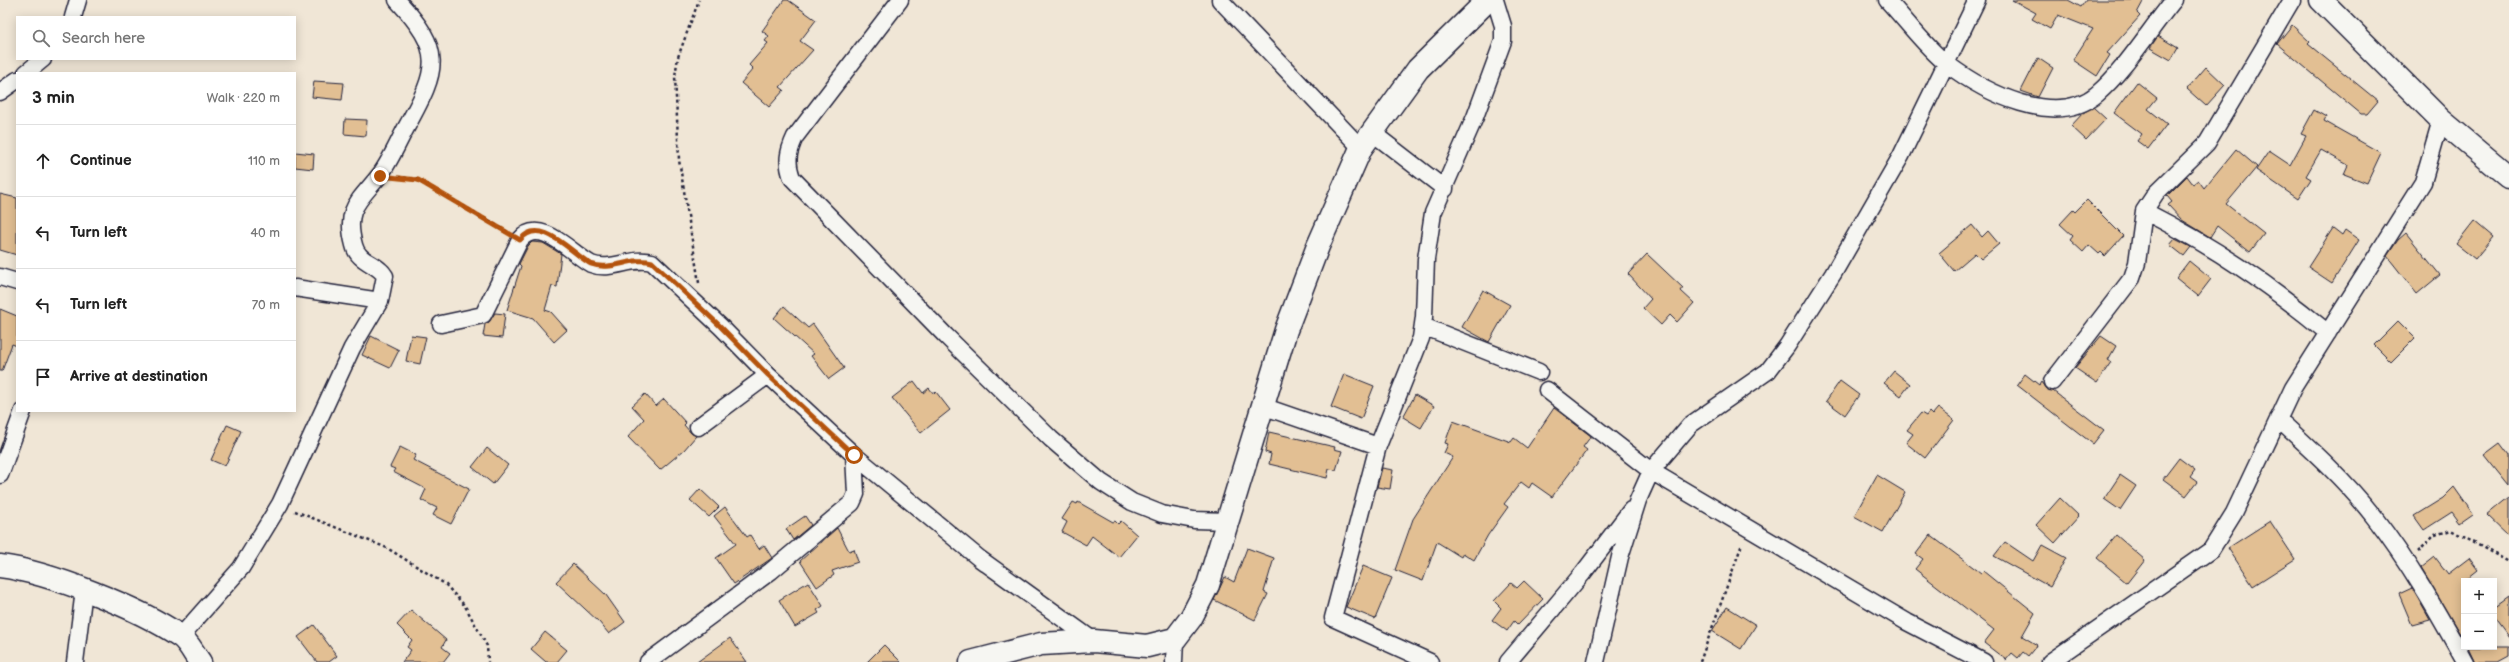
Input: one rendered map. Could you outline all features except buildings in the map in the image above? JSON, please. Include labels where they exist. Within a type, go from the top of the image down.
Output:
[{"type":"street","points":[[73,16],[78,0]]},
{"type":"street","points":[[181,636],[241,568],[280,504],[352,348],[380,301],[385,276],[378,269],[365,262],[355,250],[351,230],[353,210],[362,194],[380,176],[427,89],[432,67],[429,45],[418,23],[397,0]]},
{"type":"street","points":[[900,0],[795,137],[788,156],[788,167],[792,178],[957,347],[1051,439],[1101,482],[1132,502],[1162,514],[1194,520],[1228,520]]},
{"type":"street","points":[[1220,0],[1368,141],[1445,189]]},
{"type":"street","points":[[971,662],[1040,644],[1094,641],[1147,646],[1174,639],[1191,618],[1208,585],[1291,316],[1318,246],[1368,141],[1418,69],[1488,0]]},
{"type":"street","points":[[1430,662],[1333,618],[1378,446],[1421,338],[1428,239],[1433,214],[1445,189],[1452,166],[1474,117],[1503,41],[1503,26],[1495,0]]},
{"type":"street","points":[[1887,0],[1947,64],[1983,86],[2025,106],[2049,108],[2076,103],[2096,94],[2117,73],[2174,0]]},
{"type":"street","points":[[1596,662],[1620,557],[1638,500],[1651,471],[1690,425],[1768,371],[1787,346],[1833,274],[1897,162],[1947,64],[1977,0]]},
{"type":"street","points":[[2052,382],[2132,278],[2138,263],[2144,211],[2156,193],[2207,143],[2292,0]]},
{"type":"street","points":[[2321,0],[2441,120],[2509,177]]},
{"type":"street","points":[[27,72],[42,60]]},
{"type":"street","points":[[0,92],[16,81]]},
{"type":"street","points":[[2050,662],[2211,550],[2234,513],[2293,388],[2420,189],[2441,120]]},
{"type":"street","points":[[2144,211],[2231,260],[2276,290],[2328,333]]},
{"type":"street","points":[[441,324],[483,315],[520,240],[528,234],[545,234],[591,264],[600,266],[639,260],[652,262],[702,309],[768,375],[854,455],[980,559],[1094,641]]},
{"type":"street","points":[[0,277],[16,282]]},
{"type":"street","points":[[296,288],[380,301]]},
{"type":"street","points":[[1423,326],[1540,372]]},
{"type":"street","points":[[698,427],[768,375]]},
{"type":"street","points":[[1547,390],[1651,471],[1907,622],[1984,662]]},
{"type":"street","points":[[1262,406],[1378,446]]},
{"type":"street","points":[[0,475],[23,412]]},
{"type":"street","points":[[2278,419],[2318,455],[2374,517],[2430,599],[2466,662]]},
{"type":"street","points":[[648,662],[771,571],[852,503],[856,494],[854,455]]},
{"type":"street","points":[[1508,662],[1583,573],[1638,500]]},
{"type":"street","points":[[0,566],[22,569],[84,590],[134,611],[181,636],[200,662]]},
{"type":"street","points":[[75,662],[84,590]]},
{"type":"street","points":[[1174,639],[1174,662]]},
{"type":"path","points":[[699,0],[678,57],[675,89],[679,160],[702,309]]},
{"type":"path","points":[[380,176],[418,180],[520,240]]},
{"type":"path","points":[[280,504],[387,548],[446,584],[465,606],[487,646],[488,662]]},
{"type":"path","points":[[1700,662],[1747,528]]},
{"type":"path","points":[[2406,564],[2435,535],[2451,530],[2509,562]]},
{"type":"route","points":[[380,176],[418,180],[520,240],[525,234],[545,234],[569,247],[591,264],[608,266],[639,260],[652,262],[660,267],[768,375],[854,455]]}]
